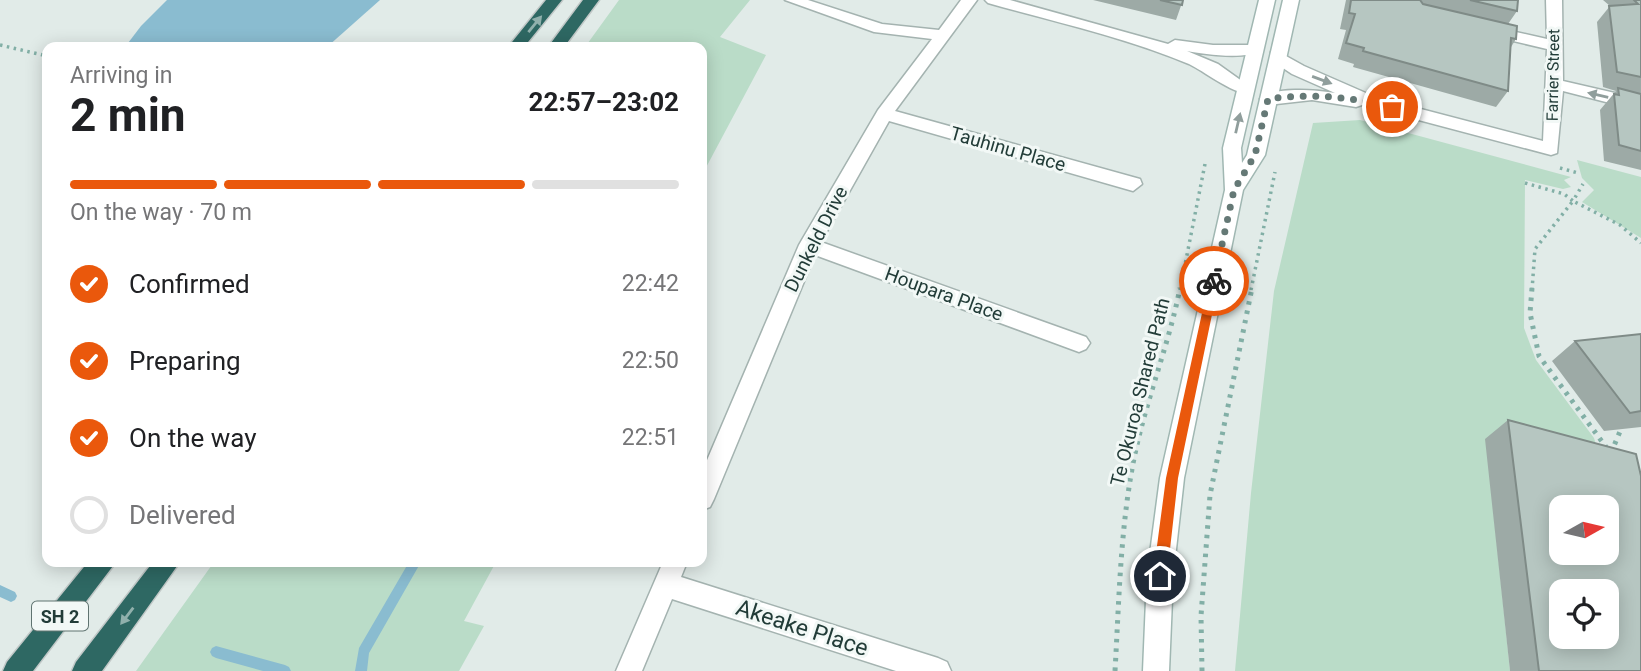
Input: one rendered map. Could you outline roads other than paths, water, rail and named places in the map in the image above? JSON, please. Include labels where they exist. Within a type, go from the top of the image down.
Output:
[{"type":"highway","points":[[520,42],[554,0]]},
{"type":"highway","points":[[560,42],[592,0]]},
{"type":"highway","name":"SH 2","points":[[16,671],[100,567]]},
{"type":"highway","name":"SH 2","points":[[85,671],[164,567]]},
{"type":"street","points":[[793,0],[880,29],[943,34]]},
{"type":"street","name":"Dunkeld Drive","points":[[707,487],[809,245],[884,114],[969,0]]},
{"type":"street","points":[[993,0],[1152,43],[1212,68],[1245,89]]},
{"type":"street","points":[[1156,671],[1160,576],[1172,478],[1234,190],[1232,148],[1253,49],[1267,0]]},
{"type":"street","points":[[1234,190],[1255,155],[1291,0]]},
{"type":"street","name":"Farrier Street","points":[[1369,101],[1550,149],[1555,84],[1554,0]]},
{"type":"street","points":[[1473,27],[1555,46]]},
{"type":"street","points":[[1152,43],[1213,50],[1253,49]]},
{"type":"street","points":[[1277,56],[1298,70],[1369,101]]},
{"type":"street","points":[[1555,84],[1641,105]]},
{"type":"street","points":[[1268,99],[1312,95],[1369,101]]},
{"type":"street","name":"Tauhinu Place","points":[[884,114],[1133,184]]},
{"type":"street","name":"Houpara Place","points":[[809,245],[1079,343]]},
{"type":"street","points":[[629,671],[670,573]]},
{"type":"street","name":"Akeake Place","points":[[670,573],[938,671]]},
{"type":"water","points":[[167,0],[380,0],[333,42],[129,42]]},
{"type":"waterway","points":[[361,671],[363,652],[412,567]]},
{"type":"waterway","points":[[0,591],[11,596]]},
{"type":"waterway","points":[[216,652],[285,671]]}]
